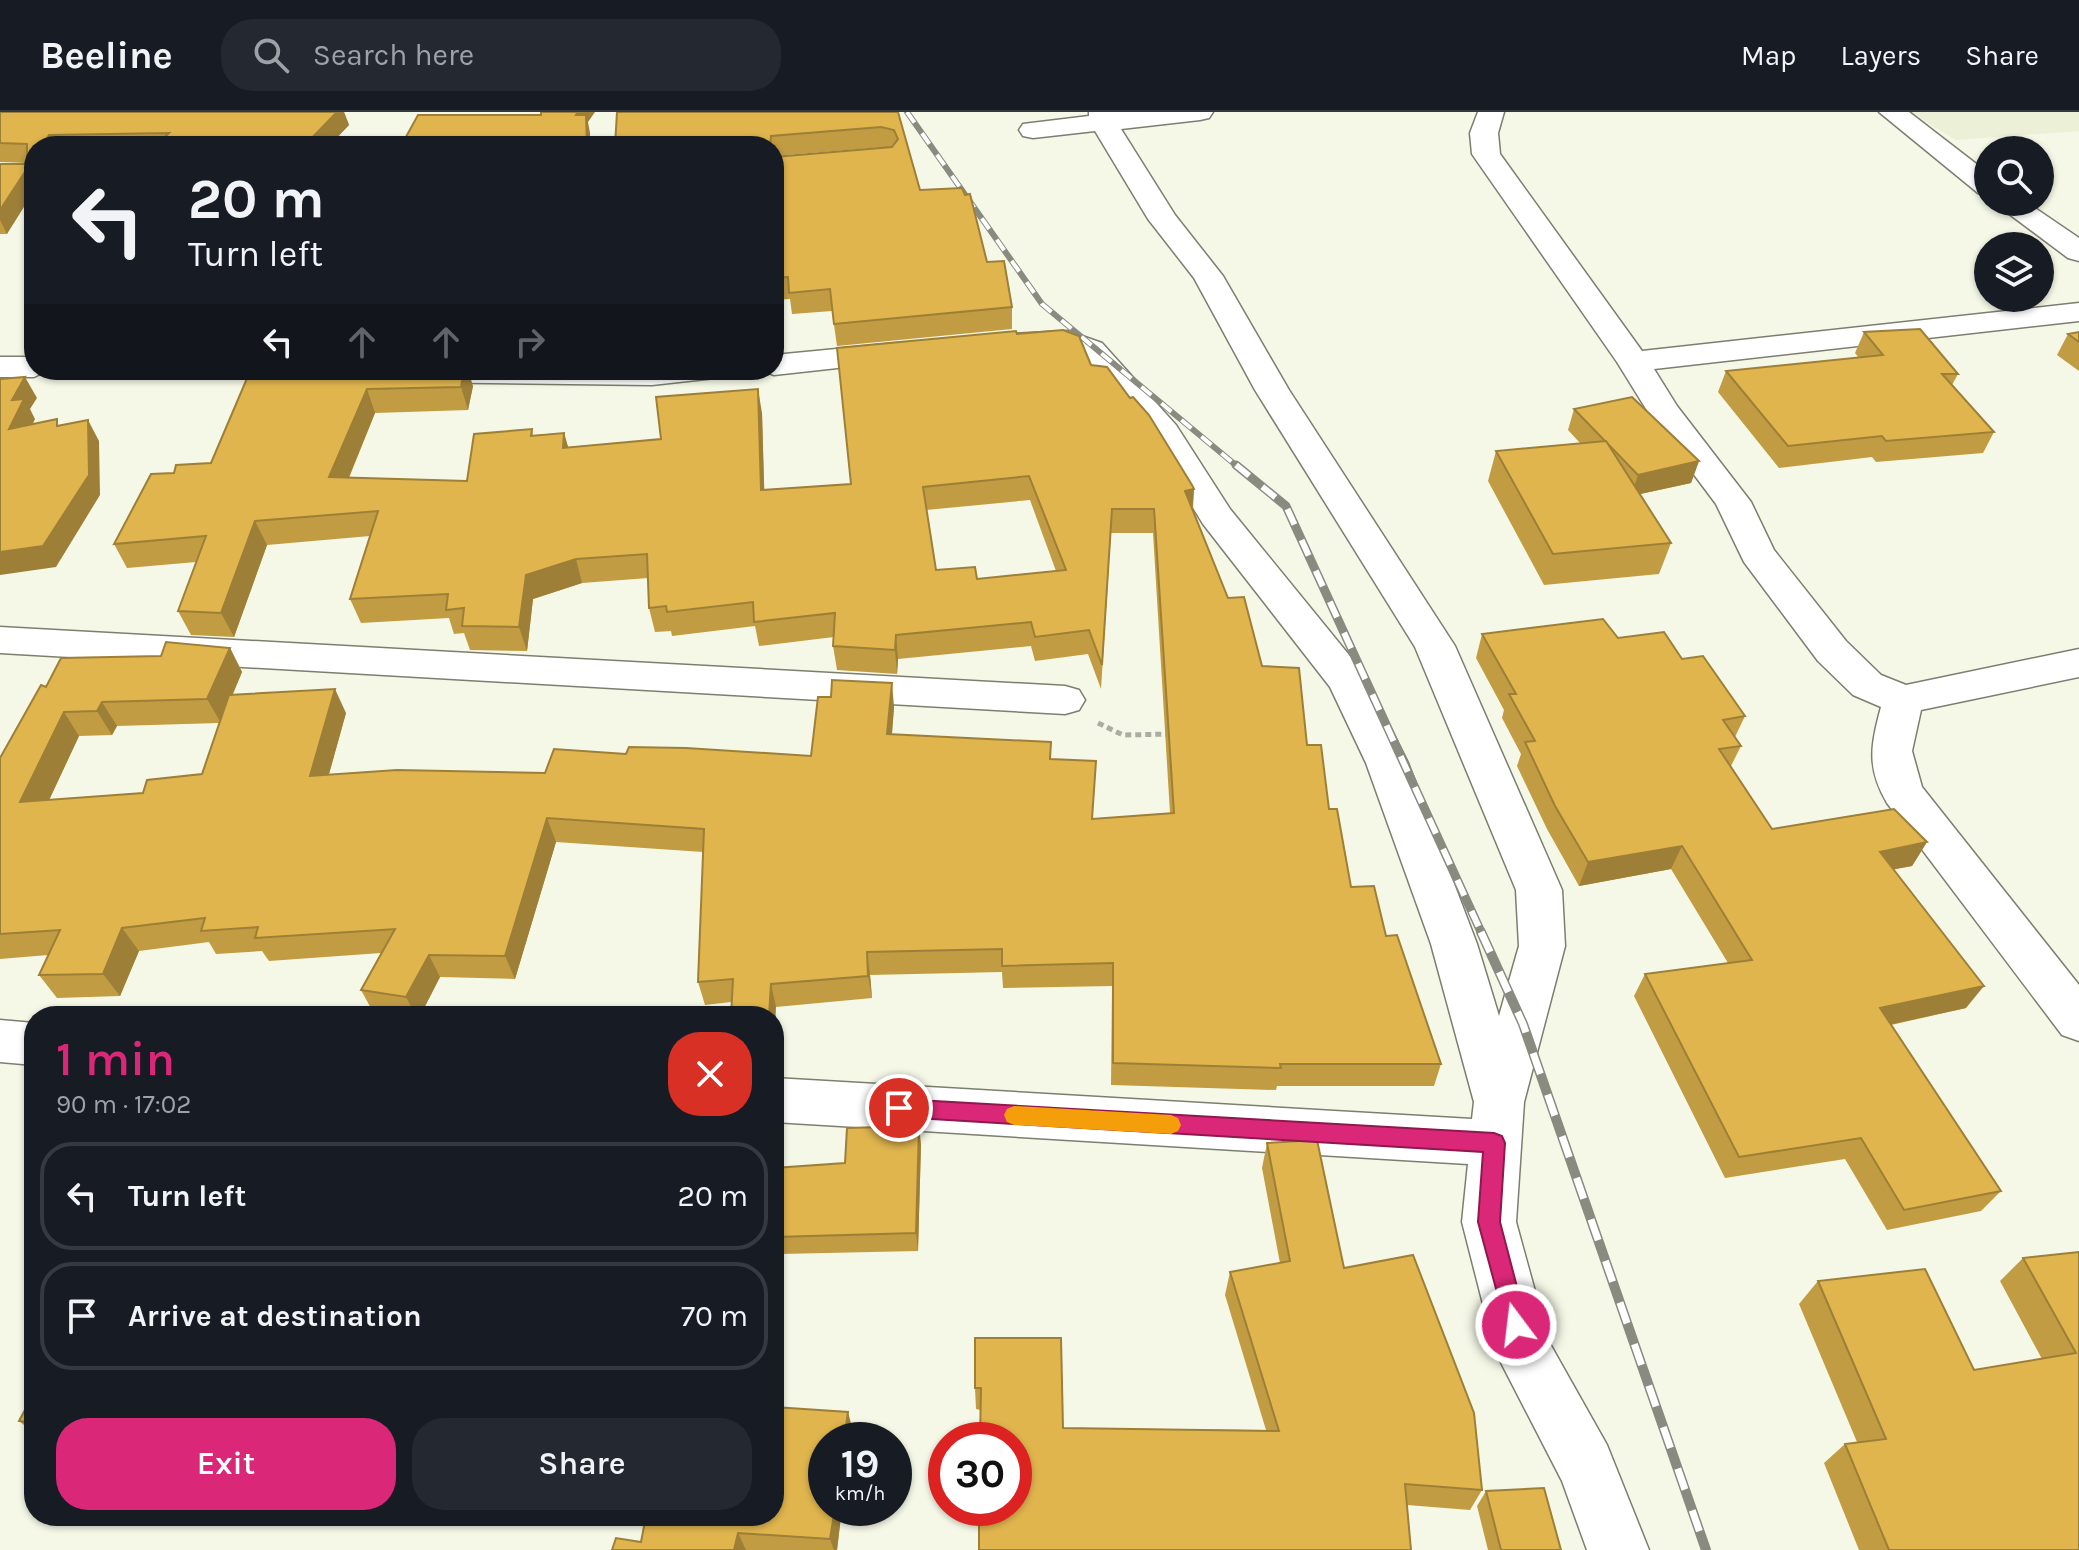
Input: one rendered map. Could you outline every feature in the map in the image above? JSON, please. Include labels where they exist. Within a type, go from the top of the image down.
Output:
[{"type":"street","points":[[1033,130],[1102,117],[1200,112]]},
{"type":"street","points":[[1491,112],[1484,133],[1486,154],[1633,362],[1663,410],[1733,502],[1757,554],[1832,651],[1867,685],[1903,700],[2079,663]]},
{"type":"street","points":[[1892,112],[1974,176]]},
{"type":"street","points":[[1102,117],[1163,219],[1208,276],[1272,390],[1435,646],[1539,890],[1542,946],[1497,1122],[1489,1222],[1523,1351],[1586,1466],[1618,1550]]},
{"type":"street","points":[[2027,216],[2079,252]]},
{"type":"street","points":[[1633,362],[2079,312]]},
{"type":"street","points":[[978,345],[1040,339],[1068,341],[1091,350],[1164,432],[1216,516],[1348,681],[1387,763],[1454,944],[1497,1122]]},
{"type":"street","points":[[784,364],[931,350]]},
{"type":"street","points":[[0,367],[24,367]]},
{"type":"street","points":[[0,640],[1065,700]]},
{"type":"street","points":[[1903,700],[1891,751],[1902,792],[2079,1021]]},
{"type":"street","points":[[0,1041],[24,1043]]},
{"type":"street","points":[[784,1100],[1497,1122]]},
{"type":"path","points":[[1065,700],[1085,708],[1104,729],[1122,735],[1180,734]]},
{"type":"shaded area","points":[[1909,112],[2079,112],[2079,131],[1974,136],[1974,139],[1956,140]]},
{"type":"building","points":[[0,112],[337,112],[314,136],[166,136],[169,133],[49,135],[24,136],[24,144],[0,143]]},
{"type":"building","points":[[541,112],[578,112],[576,115],[586,115],[587,136],[406,136],[418,115],[541,115]]},
{"type":"building","points":[[617,112],[898,112],[920,190],[962,188],[965,195],[970,194],[987,262],[1004,261],[1012,307],[834,324],[830,289],[789,293],[788,277],[784,277],[784,156],[892,147],[898,139],[894,130],[881,127],[771,136],[616,136]]},
{"type":"building","points":[[0,164],[24,164],[24,173],[0,210]]},
{"type":"building","points":[[1920,329],[1958,374],[1942,374],[1994,432],[1886,441],[1882,436],[1788,446],[1726,371],[1883,355],[1864,332]]},
{"type":"building","points":[[1063,330],[1079,336],[1091,365],[1107,367],[1130,398],[1133,397],[1149,415],[1194,489],[1185,491],[1228,598],[1244,597],[1262,666],[1299,668],[1307,745],[1321,745],[1329,809],[1337,809],[1351,887],[1374,886],[1386,936],[1397,935],[1441,1064],[1280,1064],[1281,1068],[1113,1063],[1113,963],[1002,966],[1002,949],[867,952],[868,976],[771,984],[770,1006],[732,1006],[733,979],[698,982],[704,829],[547,818],[505,956],[429,955],[406,997],[361,990],[395,929],[255,938],[258,927],[201,931],[205,918],[122,928],[103,974],[39,975],[60,930],[0,934],[0,758],[41,685],[46,687],[61,658],[161,656],[166,642],[230,648],[207,699],[102,702],[97,711],[64,712],[20,802],[143,793],[147,780],[202,774],[229,695],[335,689],[310,776],[397,770],[545,773],[554,749],[626,754],[629,747],[686,748],[811,756],[818,697],[831,697],[832,680],[892,683],[887,734],[1051,742],[1050,759],[1096,761],[1092,819],[1174,813],[1154,509],[1112,509],[1102,665],[1089,630],[1035,637],[1031,622],[896,635],[895,650],[833,646],[835,613],[754,622],[753,602],[667,612],[666,606],[649,608],[647,554],[576,559],[526,575],[519,627],[462,626],[464,608],[446,610],[448,594],[350,599],[378,511],[255,521],[221,613],[178,611],[206,536],[114,544],[151,474],[174,473],[176,465],[211,463],[246,380],[462,380],[461,387],[367,389],[329,477],[467,481],[474,434],[532,429],[531,436],[564,433],[563,448],[661,439],[656,397],[758,389],[761,490],[851,484],[837,348],[1016,331],[1017,334]],"holes":[[[1029,476],[1066,570],[977,579],[975,567],[936,570],[923,487]]]},
{"type":"building","points":[[2079,332],[2079,342],[2068,334]]},
{"type":"building","points":[[24,377],[12,400],[24,399],[9,429],[57,419],[57,426],[88,420],[89,475],[43,546],[0,552],[0,379]]},
{"type":"building","points":[[1632,397],[1699,461],[1638,475],[1574,409]]},
{"type":"building","points":[[1606,441],[1671,543],[1553,554],[1496,451]]},
{"type":"building","points":[[1603,619],[1618,638],[1664,632],[1682,659],[1703,656],[1745,716],[1723,720],[1741,746],[1719,749],[1772,829],[1894,809],[1927,842],[1880,852],[1984,986],[1880,1008],[2001,1191],[1904,1210],[1861,1138],[1739,1157],[1645,974],[1752,960],[1682,846],[1588,862],[1555,806],[1525,742],[1535,741],[1509,694],[1516,694],[1482,634]]},
{"type":"building","points":[[919,1126],[916,1233],[784,1237],[784,1167],[845,1163],[847,1128]]},
{"type":"building","points":[[1317,1140],[1344,1268],[1413,1255],[1474,1413],[1482,1490],[1405,1484],[1411,1550],[979,1550],[979,1526],[1032,1526],[1032,1422],[980,1422],[981,1388],[975,1388],[975,1338],[1061,1338],[1063,1428],[1279,1431],[1230,1272],[1290,1261],[1267,1143]]},
{"type":"building","points":[[2079,1252],[2079,1550],[1889,1550],[1845,1444],[1886,1439],[1818,1281],[1925,1269],[1974,1370],[2076,1353],[2023,1258]]},
{"type":"building","points":[[784,1408],[848,1412],[847,1422],[808,1422],[808,1526],[832,1526],[830,1539],[738,1533],[734,1550],[612,1550],[616,1538],[641,1542],[644,1526],[784,1526]]},
{"type":"building","points":[[1544,1488],[1561,1550],[1501,1550],[1486,1491]]},
{"type":"railway","points":[[907,112],[1042,304],[1238,467]]},
{"type":"railway","points":[[1236,465],[1286,506],[1482,934]]},
{"type":"railway","points":[[1481,932],[1523,1024],[1706,1550]]},
{"type":"slow traffic","points":[[1014,1115],[1171,1125]]},
{"type":"route","points":[[899,1108],[1494,1143],[1489,1222],[1516,1325]]}]
